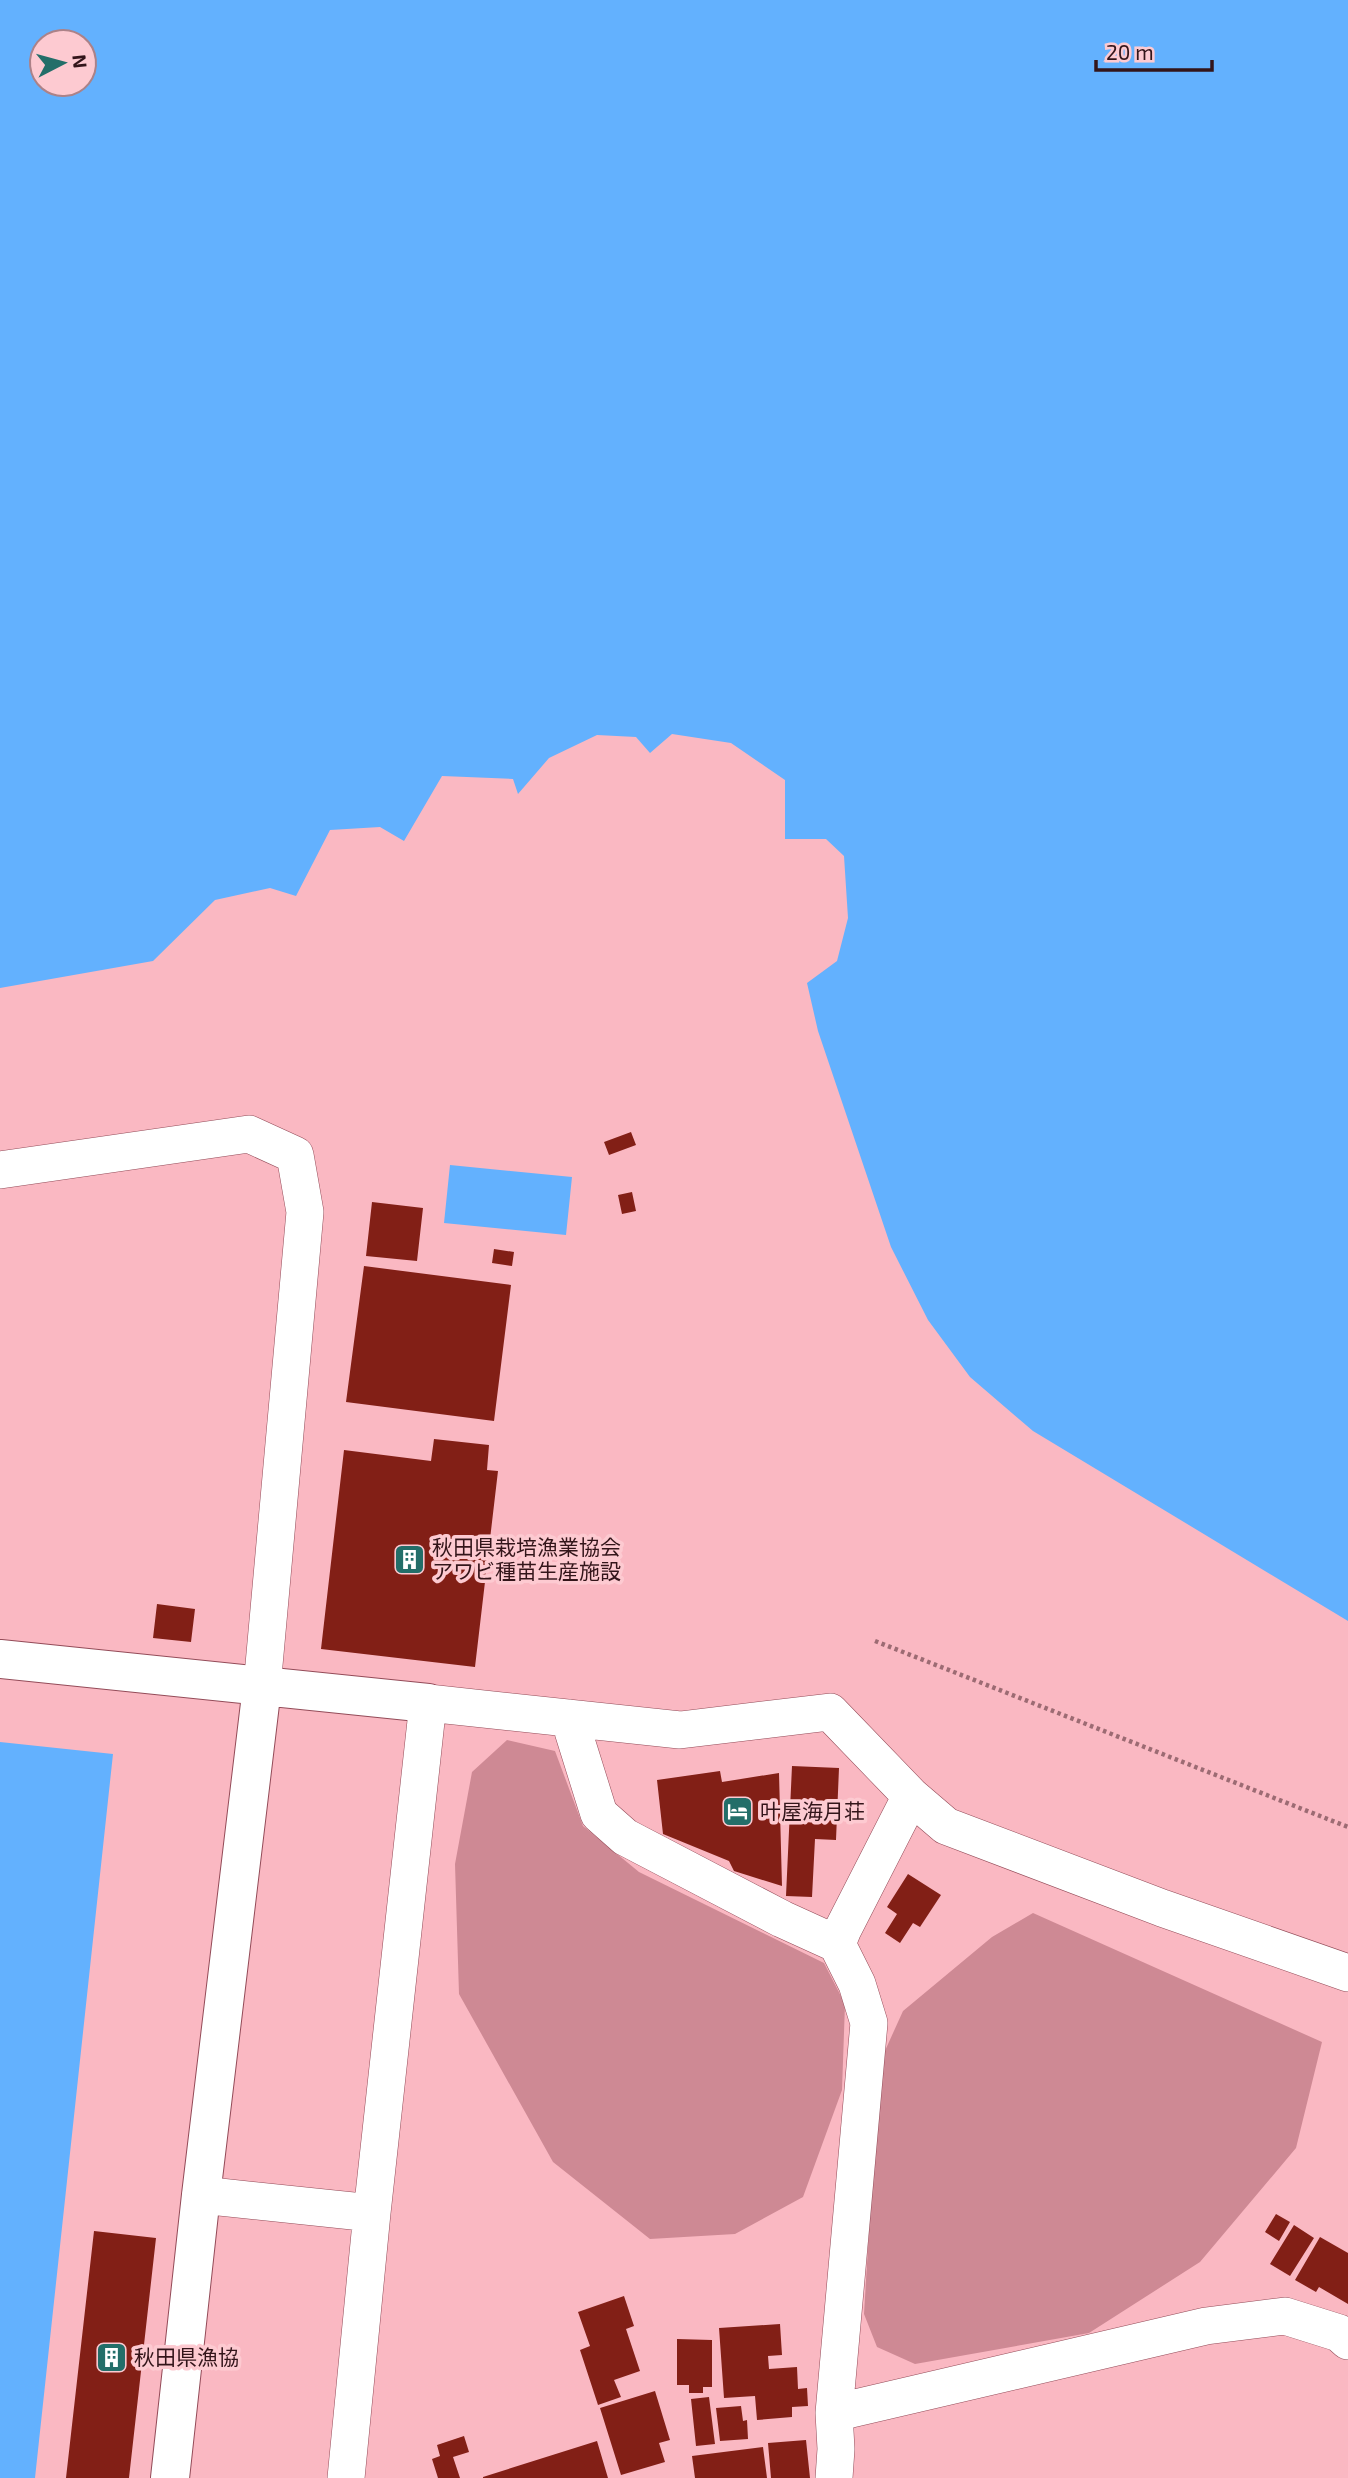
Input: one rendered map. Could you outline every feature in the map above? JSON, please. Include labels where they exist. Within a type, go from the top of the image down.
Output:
[{"type":"street","points":[[0,1170],[250,1134],[295,1155],[305,1212],[262,1687],[170,2478]]},
{"type":"street","points":[[0,1659],[680,1730],[830,1712],[911,1796],[946,1826],[1162,1908],[1348,1973]]},
{"type":"street","points":[[346,2478],[428,1703]]},
{"type":"street","points":[[569,1718],[599,1814],[625,1837],[782,1919],[837,1944],[857,1983],[869,2023],[834,2413],[834,2478]]},
{"type":"street","points":[[837,1944],[911,1796]]},
{"type":"street","points":[[201,2194],[372,2213]]},
{"type":"street","points":[[834,2413],[1206,2326],[1285,2316],[1339,2333],[1348,2341]]},
{"type":"path","points":[[875,1641],[1348,1827]]},
{"type":"shaded area","points":[[507,1740],[555,1751],[583,1826],[639,1872],[824,1963],[845,2004],[842,2090],[803,2197],[735,2234],[650,2239],[553,2162],[459,1994],[455,1864],[472,1772]]},
{"type":"shaded area","points":[[1033,1913],[1322,2042],[1296,2148],[1200,2262],[1089,2333],[915,2364],[877,2347],[864,2314],[879,2064],[903,2011],[992,1937]]},
{"type":"water","points":[[0,0],[1348,0],[1348,1621],[1033,1431],[970,1377],[928,1320],[891,1247],[818,1031],[807,983],[837,961],[848,918],[844,856],[826,839],[785,839],[785,780],[731,743],[672,734],[650,753],[636,737],[597,735],[549,758],[518,794],[513,779],[442,776],[404,841],[380,827],[330,830],[296,896],[270,888],[215,900],[153,961],[0,988]]},
{"type":"water","points":[[450,1165],[572,1177],[566,1235],[444,1223]]},
{"type":"water","points":[[0,1742],[113,1754],[35,2478],[0,2478]]},
{"type":"building","points":[[631,1132],[636,1145],[609,1155],[604,1142]]},
{"type":"building","points":[[632,1192],[636,1211],[622,1214],[618,1195]]},
{"type":"building","points":[[372,1202],[423,1208],[417,1261],[366,1256]]},
{"type":"building","points":[[494,1249],[514,1252],[512,1266],[492,1263]]},
{"type":"building","points":[[364,1266],[511,1285],[494,1421],[346,1402]]},
{"type":"building","name":"秋田県栽培漁業協会 アワビ種苗生産施設","points":[[434,1439],[489,1445],[487,1470],[498,1471],[475,1667],[321,1649],[344,1450],[431,1461]]},
{"type":"building","points":[[157,1604],[195,1609],[191,1642],[153,1638]]},
{"type":"building","points":[[792,1766],[839,1768],[836,1840],[815,1839],[812,1897],[786,1896]]},
{"type":"building","points":[[720,1771],[722,1782],[779,1773],[782,1886],[734,1871],[729,1861],[663,1834],[657,1780]]},
{"type":"building","points":[[908,1874],[941,1895],[920,1927],[913,1923],[900,1943],[885,1933],[897,1914],[887,1907]]},
{"type":"building","points":[[1276,2214],[1290,2222],[1279,2241],[1265,2232]]},
{"type":"building","points":[[1294,2225],[1314,2238],[1290,2276],[1270,2264]]},
{"type":"building","name":"秋田県漁協","points":[[94,2231],[156,2238],[129,2478],[66,2478]]},
{"type":"building","points":[[1320,2237],[1348,2253],[1348,2304],[1319,2287],[1316,2292],[1295,2280]]},
{"type":"building","points":[[624,2296],[634,2326],[626,2329],[640,2371],[614,2380],[621,2397],[598,2405],[580,2350],[590,2346],[578,2312]]},
{"type":"building","points":[[780,2324],[782,2355],[768,2356],[769,2369],[797,2367],[798,2389],[807,2388],[808,2406],[792,2407],[792,2417],[757,2420],[755,2396],[724,2398],[719,2328]]},
{"type":"building","points":[[677,2339],[712,2340],[712,2387],[703,2387],[703,2393],[689,2393],[689,2385],[677,2385]]},
{"type":"building","points":[[655,2391],[670,2440],[659,2443],[665,2462],[621,2475],[600,2408]]},
{"type":"building","points":[[709,2397],[715,2444],[696,2446],[691,2399]]},
{"type":"building","points":[[741,2406],[743,2421],[747,2420],[748,2439],[720,2441],[716,2408]]},
{"type":"building","points":[[464,2436],[469,2452],[453,2457],[460,2478],[438,2478],[432,2459],[440,2456],[437,2445]]},
{"type":"building","points":[[806,2440],[810,2478],[771,2478],[768,2443]]},
{"type":"building","points":[[597,2441],[608,2478],[483,2478],[483,2477]]},
{"type":"building","points":[[763,2447],[767,2478],[695,2478],[692,2456]]},
{"type":"place","name":"秋田県栽培漁業協会 アワビ種苗生産施設","points":[[409,1560]]},
{"type":"place","name":"叶屋海月荘","points":[[737,1812]]},
{"type":"place","name":"秋田県漁協","points":[[111,2358]]}]
